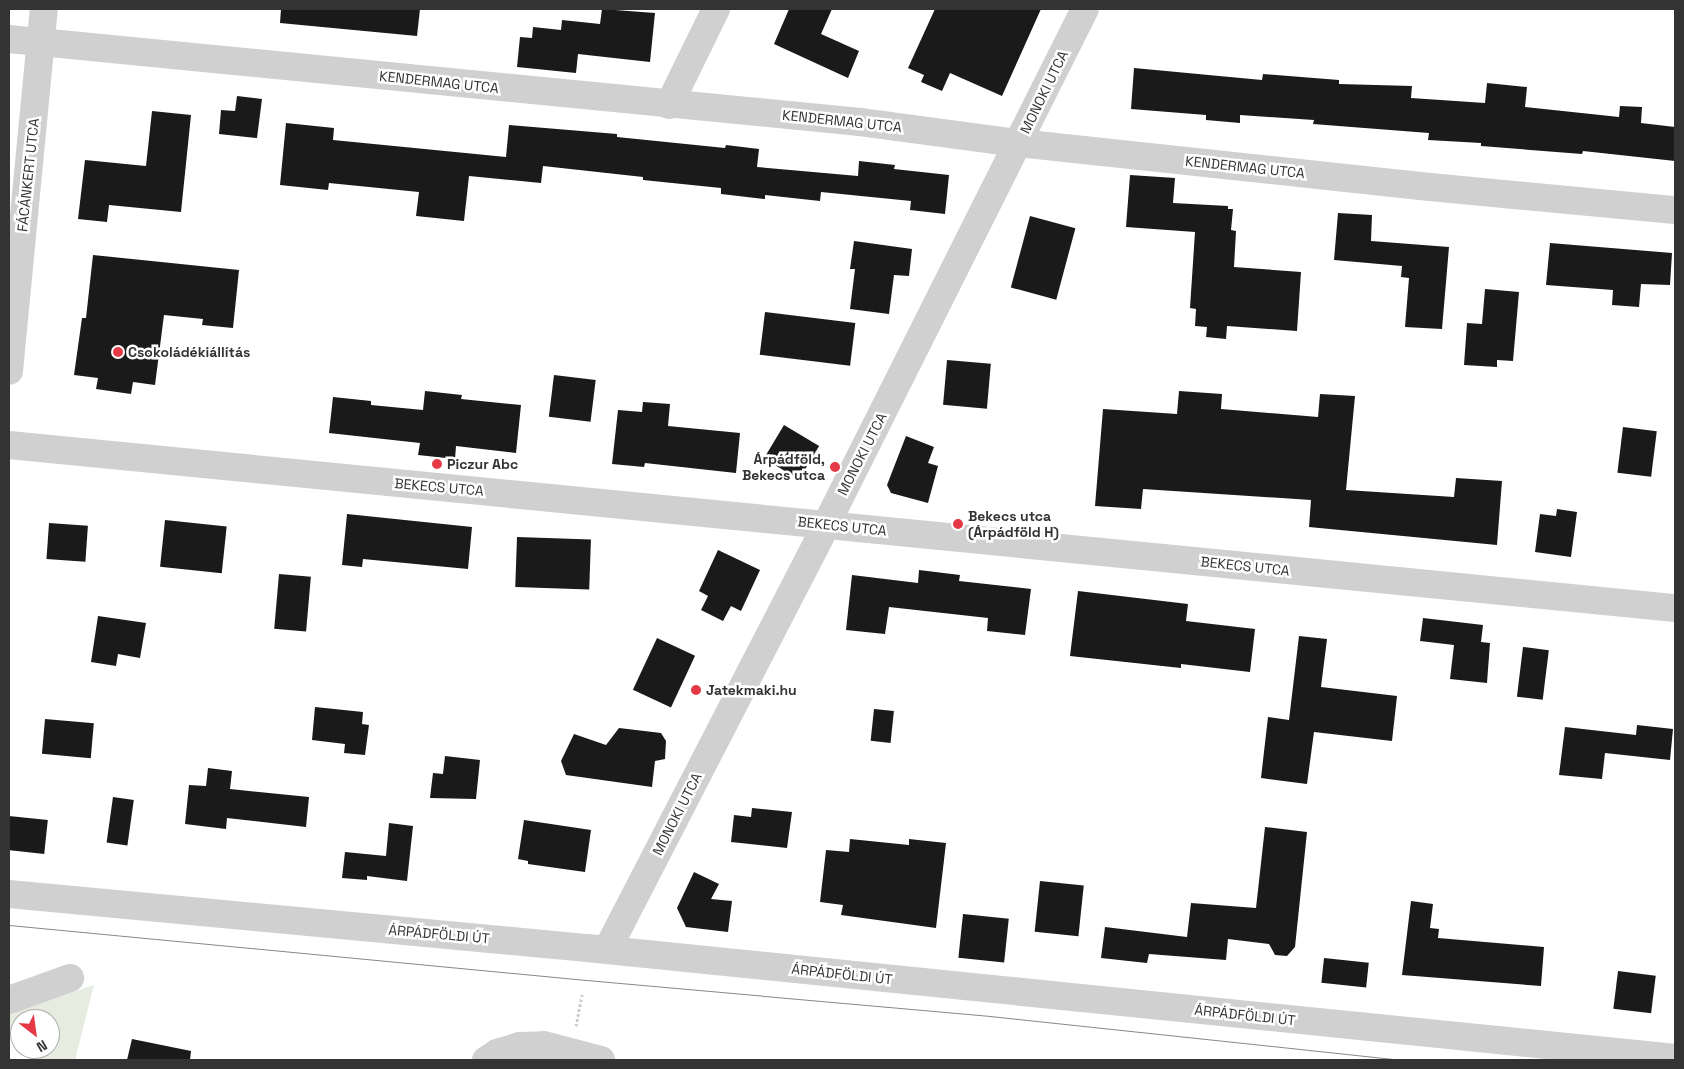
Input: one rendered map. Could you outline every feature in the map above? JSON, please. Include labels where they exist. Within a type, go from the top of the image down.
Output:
[{"type":"street","name":"FÁCÁNKERT UTCA","points":[[9,371],[44,9]]},
{"type":"street","points":[[669,105],[716,9]]},
{"type":"street","name":"MONOKI UTCA","points":[[608,950],[826,525],[1085,9]]},
{"type":"street","name":"KENDERMAG UTCA","points":[[9,39],[669,105],[860,122],[1018,143],[1430,187],[1675,210]]},
{"type":"street","name":"BEKECS UTCA","points":[[9,445],[1675,608]]},
{"type":"street","name":"ÁRPÁDFÖLDI ÚT","points":[[9,894],[608,950],[1675,1058]]},
{"type":"street","points":[[9,1000],[70,978]]},
{"type":"street","points":[[486,1060],[520,1046],[544,1045],[601,1060]]},
{"type":"shaded area","points":[[94,985],[75,1060],[32,1060],[60,1059],[60,1009],[24,1009]]},
{"type":"shaded area","points":[[10,1014],[10,1035],[9,1033]]},
{"type":"building","points":[[281,9],[420,9],[417,36],[280,23]]},
{"type":"building","points":[[602,9],[655,13],[650,62],[578,54],[576,73],[517,67],[520,37],[532,38],[533,27],[561,30],[562,20],[600,24]]},
{"type":"building","points":[[789,9],[832,9],[821,34],[859,51],[848,78],[774,44]]},
{"type":"building","points":[[935,9],[1041,9],[1002,96],[950,73],[942,91],[921,82],[924,75],[908,68]]},
{"type":"building","points":[[1134,68],[1262,80],[1263,74],[1339,80],[1339,84],[1412,86],[1411,98],[1485,103],[1487,83],[1527,87],[1525,107],[1619,117],[1620,106],[1642,107],[1641,123],[1675,127],[1675,161],[1583,151],[1582,154],[1481,146],[1481,143],[1428,140],[1429,133],[1313,124],[1314,120],[1240,115],[1240,123],[1206,120],[1206,115],[1131,109]]},
{"type":"building","points":[[237,96],[262,99],[257,138],[219,134],[221,110],[235,111]]},
{"type":"building","points":[[152,111],[191,115],[181,212],[109,205],[107,222],[78,219],[85,160],[146,166]]},
{"type":"building","points":[[286,123],[334,128],[333,140],[506,157],[509,125],[617,134],[617,137],[725,148],[726,145],[759,149],[757,167],[858,176],[859,161],[895,165],[894,169],[949,175],[945,214],[910,210],[911,201],[821,192],[820,201],[765,195],[765,199],[721,194],[721,188],[643,180],[643,177],[543,166],[541,183],[469,176],[464,221],[416,216],[419,192],[329,183],[328,190],[280,185]]},
{"type":"building","points":[[1130,175],[1175,178],[1173,203],[1228,206],[1228,209],[1233,209],[1231,230],[1236,231],[1234,267],[1301,272],[1297,331],[1227,326],[1226,339],[1206,337],[1207,327],[1195,326],[1196,309],[1190,308],[1195,232],[1126,227]]},
{"type":"building","points":[[1338,213],[1372,215],[1371,241],[1449,247],[1442,329],[1405,327],[1409,278],[1401,277],[1402,266],[1334,260]]},
{"type":"building","points":[[1030,216],[1075,228],[1056,300],[1011,287]]},
{"type":"building","points":[[854,241],[912,249],[909,276],[894,275],[889,314],[850,309],[855,269],[850,269]]},
{"type":"building","points":[[1550,243],[1672,253],[1670,285],[1641,284],[1639,307],[1612,305],[1613,290],[1546,285]]},
{"type":"building","points":[[93,255],[239,270],[233,328],[202,325],[203,319],[164,315],[155,385],[133,382],[131,394],[96,389],[98,378],[74,375],[82,318],[86,318]]},
{"type":"building","points":[[1485,289],[1519,292],[1513,361],[1497,360],[1497,367],[1464,365],[1467,323],[1482,324]]},
{"type":"building","points":[[765,312],[855,323],[850,366],[760,355]]},
{"type":"building","points":[[947,360],[991,364],[987,409],[943,405]]},
{"type":"building","points":[[554,375],[596,380],[591,422],[549,417]]},
{"type":"building","points":[[425,391],[462,395],[461,399],[521,405],[516,453],[456,446],[455,459],[418,455],[420,443],[329,433],[333,397],[371,401],[371,405],[423,410]]},
{"type":"building","points":[[1179,391],[1222,394],[1221,409],[1318,417],[1320,394],[1355,396],[1346,490],[1454,497],[1456,478],[1502,481],[1497,545],[1309,527],[1311,500],[1143,489],[1141,509],[1095,506],[1103,409],[1177,414]]},
{"type":"building","points":[[643,402],[670,404],[668,426],[740,433],[736,473],[645,463],[644,467],[612,464],[618,410],[642,412]]},
{"type":"building","points":[[784,425],[819,446],[799,480],[764,458]]},
{"type":"building","points":[[1623,427],[1657,431],[1651,477],[1617,473]]},
{"type":"building","points":[[906,436],[934,447],[928,463],[938,466],[928,503],[891,493],[887,485]]},
{"type":"building","points":[[1557,509],[1577,512],[1571,557],[1535,552],[1540,514],[1556,516]]},
{"type":"building","points":[[347,514],[472,527],[468,569],[363,559],[362,567],[342,565]]},
{"type":"building","points":[[165,520],[227,526],[222,573],[160,567]]},
{"type":"building","points":[[49,523],[88,526],[85,562],[46,559]]},
{"type":"building","points":[[517,537],[591,540],[589,590],[515,587]]},
{"type":"building","points":[[718,550],[760,570],[741,611],[731,606],[723,621],[701,610],[708,596],[699,591]]},
{"type":"building","points":[[919,570],[960,575],[959,581],[1031,589],[1025,635],[987,631],[988,618],[889,607],[885,634],[846,630],[852,575],[918,583]]},
{"type":"building","points":[[279,574],[311,577],[306,632],[274,629]]},
{"type":"building","points":[[1078,591],[1188,604],[1186,621],[1255,629],[1250,672],[1181,664],[1181,668],[1070,656]]},
{"type":"building","points":[[98,616],[146,623],[140,658],[118,654],[116,666],[91,662]]},
{"type":"building","points":[[1423,618],[1483,625],[1481,642],[1490,643],[1487,683],[1450,679],[1454,645],[1420,641]]},
{"type":"building","points":[[1299,636],[1327,639],[1321,687],[1397,696],[1392,741],[1314,732],[1307,784],[1261,778],[1268,717],[1289,720]]},
{"type":"building","points":[[657,638],[695,656],[671,707],[633,690]]},
{"type":"building","points":[[1523,647],[1549,650],[1543,700],[1517,697]]},
{"type":"building","points":[[315,707],[363,712],[362,724],[369,725],[365,755],[344,753],[345,744],[312,740]]},
{"type":"building","points":[[874,709],[894,711],[891,743],[871,741]]},
{"type":"building","points":[[45,719],[94,723],[91,758],[42,754]]},
{"type":"building","points":[[1637,725],[1673,729],[1670,760],[1605,753],[1602,779],[1559,775],[1565,727],[1636,735]]},
{"type":"building","points":[[619,728],[661,733],[666,741],[665,759],[655,761],[652,787],[566,775],[561,761],[574,734],[606,745]]},
{"type":"building","points":[[445,756],[480,760],[476,799],[430,798],[433,773],[443,774]]},
{"type":"building","points":[[208,768],[232,771],[230,789],[309,797],[306,827],[227,818],[226,829],[185,824],[189,785],[206,786]]},
{"type":"building","points":[[113,797],[134,800],[127,845],[107,843]]},
{"type":"building","points":[[752,808],[792,812],[787,848],[731,842],[734,815],[751,817]]},
{"type":"building","points":[[9,816],[48,820],[44,854],[9,850]]},
{"type":"building","points":[[524,820],[591,830],[585,872],[528,864],[528,861],[518,859]]},
{"type":"building","points":[[389,823],[413,826],[407,881],[367,876],[367,880],[342,878],[345,852],[386,856]]},
{"type":"building","points":[[1265,827],[1307,832],[1295,947],[1287,956],[1275,955],[1269,944],[1228,939],[1226,960],[1149,954],[1147,963],[1101,958],[1105,927],[1187,937],[1191,903],[1256,908]]},
{"type":"building","points":[[850,839],[909,845],[909,839],[946,843],[936,928],[841,915],[843,905],[820,902],[826,850],[849,852]]},
{"type":"building","points":[[694,872],[719,884],[711,899],[732,901],[728,932],[686,927],[677,908]]},
{"type":"building","points":[[1040,881],[1084,886],[1078,936],[1035,932]]},
{"type":"building","points":[[1411,901],[1433,904],[1430,928],[1439,929],[1438,938],[1544,947],[1541,986],[1402,975]]},
{"type":"building","points":[[963,914],[1009,919],[1004,963],[958,958]]},
{"type":"building","points":[[1324,958],[1369,963],[1366,988],[1321,983]]},
{"type":"building","points":[[1618,971],[1656,976],[1651,1013],[1613,1009]]},
{"type":"building","points":[[132,1039],[191,1051],[190,1060],[127,1060]]},
{"type":"tram line","points":[[9,925],[990,1016],[1405,1060]]},
{"type":"place","name":"Csokoládékiállítás","points":[[118,352]]},
{"type":"place","name":"Piczur Abc","points":[[437,464]]},
{"type":"place","name":"Árpádföld, Bekecs utca","points":[[835,467]]},
{"type":"place","name":"Bekecs utca (Árpádföld H)","points":[[958,524]]},
{"type":"place","name":"Jatekmaki.hu","points":[[696,690]]}]
